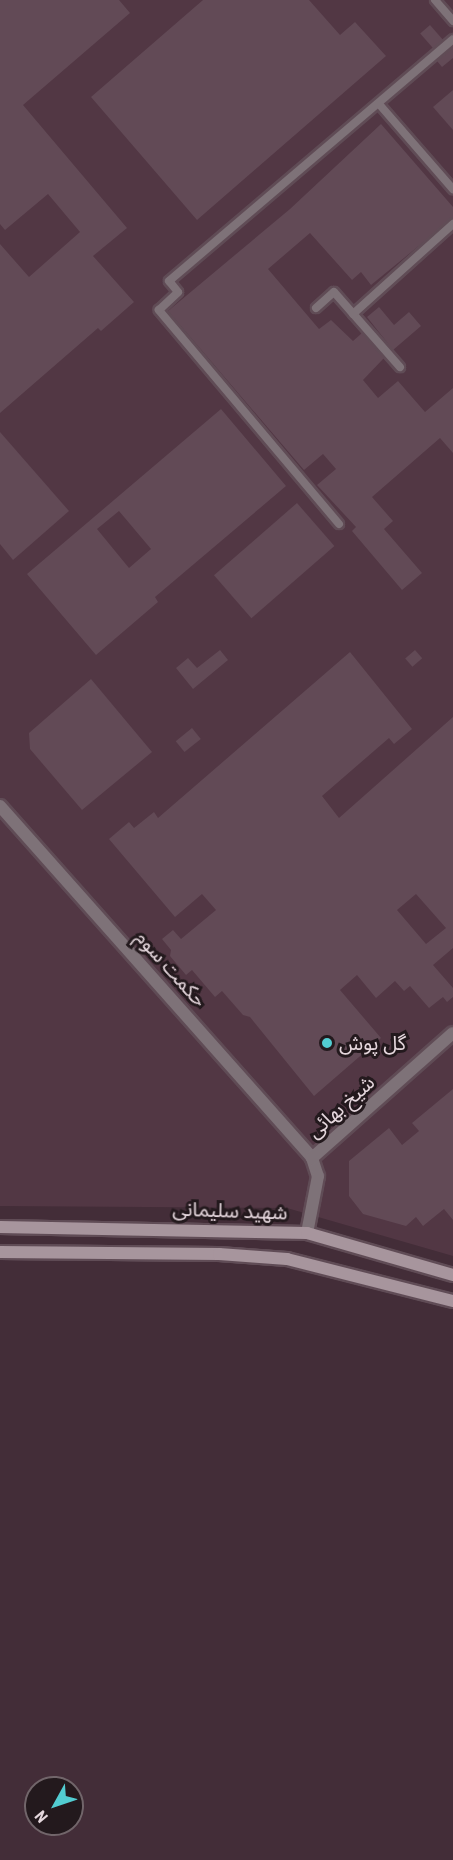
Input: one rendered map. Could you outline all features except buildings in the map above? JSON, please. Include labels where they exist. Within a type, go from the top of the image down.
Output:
[{"type":"main road","name":"شهید سلیمانی","points":[[0,1227],[307,1233],[453,1275]]},
{"type":"main road","points":[[0,1252],[219,1254],[287,1259],[453,1302]]},
{"type":"street","name":"حکمت سوم","points":[[0,806],[312,1158]]},
{"type":"street","name":"شیخ بهائی","points":[[307,1233],[318,1176],[312,1158],[453,1033]]},
{"type":"lane","points":[[435,0],[453,21]]},
{"type":"lane","points":[[339,524],[159,310],[178,292],[169,281],[453,39]]},
{"type":"lane","points":[[379,104],[453,189]]},
{"type":"lane","points":[[354,314],[453,224]]},
{"type":"lane","points":[[316,308],[334,292],[400,367]]},
{"type":"shaded area","points":[[0,0],[453,0],[453,1256],[287,1208],[0,1206]]},
{"type":"place","name":"گل پوش","points":[[327,1043]]}]
